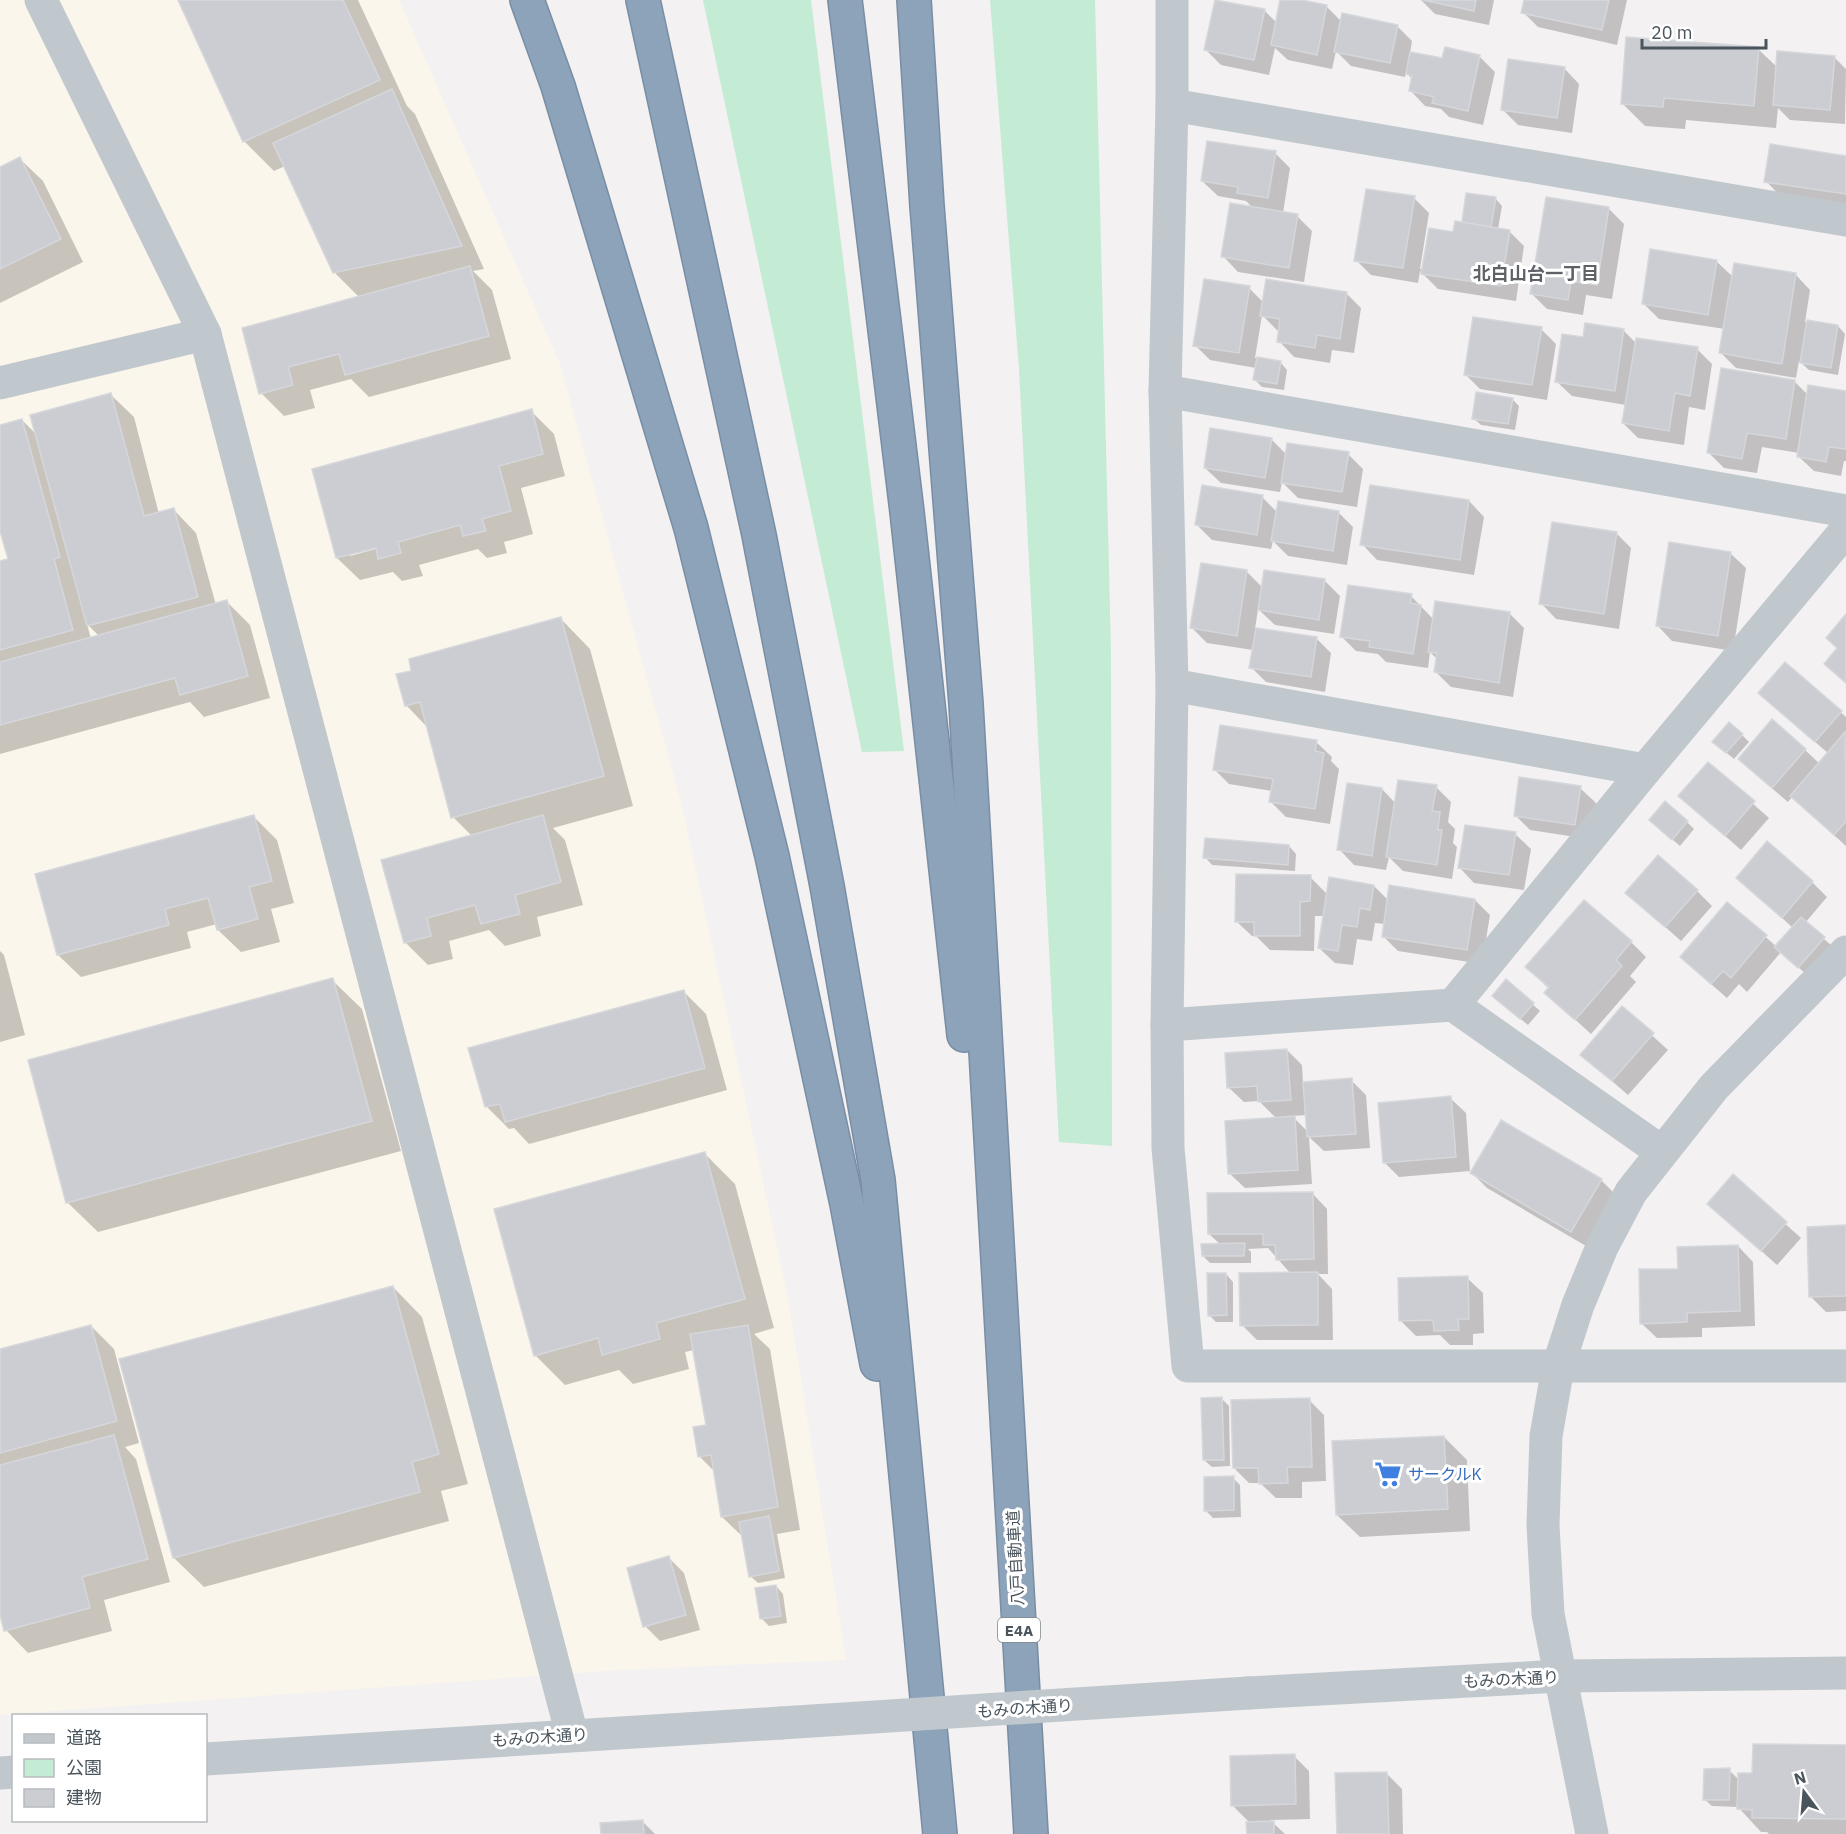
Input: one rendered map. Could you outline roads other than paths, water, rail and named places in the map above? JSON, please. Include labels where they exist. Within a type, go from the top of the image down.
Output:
[{"type":"highway","points":[[527,0],[558,86],[691,528],[772,856],[847,1204],[917,1584]]},
{"type":"highway","points":[[643,0],[759,535],[827,886],[876,1168],[940,1834]]},
{"type":"highway","points":[[845,0],[908,524],[1007,1425]]},
{"type":"highway","points":[[914,0],[927,206],[966,704],[1007,1425]]},
{"type":"highway","name":"八戸自動車道","points":[[1007,1425],[1031,1834]]},
{"type":"street","points":[[41,0],[205,334],[572,1735]]},
{"type":"street","points":[[1172,0],[1172,105],[1165,391],[1172,685],[1167,1025],[1168,1148],[1188,1366],[1846,1366]]},
{"type":"street","points":[[1172,105],[1846,220]]},
{"type":"street","points":[[0,384],[205,334]]},
{"type":"street","points":[[1165,391],[1846,511]]},
{"type":"street","points":[[1453,1005],[1645,770],[1846,530]]},
{"type":"street","points":[[1172,685],[1645,770]]},
{"type":"street","points":[[1592,1834],[1548,1614],[1543,1525],[1546,1436],[1558,1367],[1578,1305],[1602,1247],[1631,1192],[1713,1087],[1845,955]]},
{"type":"street","points":[[1167,1025],[1453,1005],[1662,1152]]},
{"type":"street","name":"もみの木通り","points":[[207,1760],[1248,1693],[1560,1676],[1846,1673]]},
{"type":"place","name":"サークルK","points":[[1388,1474]]},
{"type":"district","name":"北白山台一丁目","points":[[1536,273]]}]
